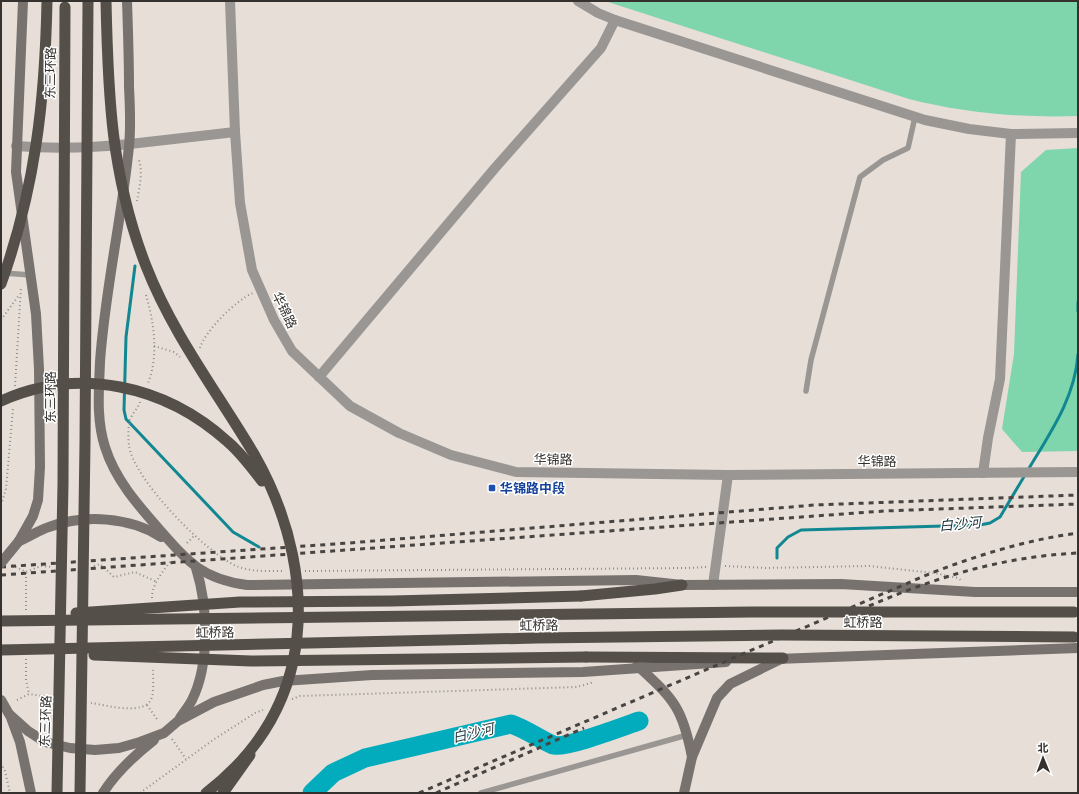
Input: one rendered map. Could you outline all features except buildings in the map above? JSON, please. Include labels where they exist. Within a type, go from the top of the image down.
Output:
[{"type":"highway","points":[[1,284],[24,208],[36,148],[44,77],[47,1]]},
{"type":"highway","points":[[80,793],[85,444],[88,1]]},
{"type":"highway","points":[[106,1],[108,75],[115,154],[124,197],[146,267],[163,303],[215,394],[254,455],[283,520],[296,562],[299,619],[291,672],[282,697],[258,742],[246,762],[223,793]]},
{"type":"highway","name":"东三环路","points":[[57,793],[63,484],[65,4]]},
{"type":"highway","points":[[1,401],[15,394],[44,387],[71,383],[101,384],[129,388],[157,397],[179,407],[227,441],[244,458],[263,483],[283,520]]},
{"type":"highway","points":[[1,620],[210,603],[392,601],[581,596],[655,590],[682,585]]},
{"type":"highway","name":"虹桥路","points":[[1,620],[751,612],[1078,612]]},
{"type":"highway","name":"虹桥路","points":[[1,650],[26,654],[537,638],[1078,636]]},
{"type":"highway","points":[[26,654],[251,661],[586,657],[783,658]]},
{"type":"highway","points":[[206,793],[235,768],[258,742]]},
{"type":"main road","points":[[6,564],[33,516],[40,484],[39,369],[36,314],[27,275],[19,202],[16,146],[23,1]]},
{"type":"main road","points":[[127,1],[130,144],[105,314],[98,405],[100,428],[112,466],[125,487],[173,545],[196,568],[214,578],[247,585],[636,580],[682,585],[841,584],[975,592],[1078,592]]},
{"type":"main road","points":[[19,541],[49,527],[67,522],[100,520],[134,524],[149,530],[173,545]]},
{"type":"main road","points":[[178,721],[192,701],[197,688],[204,652],[202,592],[196,568]]},
{"type":"main road","points":[[104,793],[115,777],[130,761],[178,721],[198,709],[263,685],[303,678],[372,675],[583,672],[783,658],[1078,648]]},
{"type":"main road","points":[[586,657],[640,668],[667,694],[678,710],[687,735],[692,757]]},
{"type":"main road","points":[[684,793],[692,757],[717,698],[730,684],[783,658]]},
{"type":"main road","points":[[1,700],[9,714],[20,742],[31,793]]},
{"type":"main road","points":[[9,714],[28,732],[45,742],[70,748],[96,750],[119,748],[164,733]]},
{"type":"street","name":"华锦路","points":[[230,1],[234,132],[240,203],[252,270],[274,320],[292,351],[350,406],[399,433],[451,454],[516,472],[728,475],[1078,472]]},
{"type":"street","points":[[578,1],[598,13],[615,20],[915,117],[969,129],[1012,134],[1078,133]]},
{"type":"street","points":[[319,377],[495,168],[601,48],[615,20]]},
{"type":"street","points":[[16,146],[44,148],[96,148],[234,132]]},
{"type":"street","points":[[983,473],[988,438],[1000,379],[1012,134]]},
{"type":"street","points":[[713,585],[728,475]]},
{"type":"lane","points":[[806,391],[811,360],[860,177],[883,160],[908,148],[915,117]]},
{"type":"lane","points":[[1,273],[27,275]]},
{"type":"lane","points":[[482,793],[687,735]]},
{"type":"path","points":[[1,320],[20,294],[27,275]]},
{"type":"path","points":[[15,393],[20,294]]},
{"type":"path","points":[[201,354],[203,341],[224,315],[243,297]]},
{"type":"path","points":[[154,346],[174,352],[183,360]]},
{"type":"path","points":[[1,505],[6,489],[13,408]]},
{"type":"path","points":[[130,420],[129,446],[137,466],[151,489],[195,535],[225,560],[240,567],[258,570],[286,571]]},
{"type":"path","points":[[187,543],[195,535]]},
{"type":"path","points":[[152,600],[152,592],[170,562]]},
{"type":"path","points":[[6,564],[26,572],[26,614]]},
{"type":"path","points":[[302,571],[687,568],[715,566],[766,568],[868,566],[934,573],[958,578],[975,592]]},
{"type":"path","points":[[26,654],[26,680],[29,694]]},
{"type":"path","points":[[88,703],[139,709],[147,705],[151,698],[153,664]]},
{"type":"path","points":[[287,701],[300,696],[577,687],[598,681]]},
{"type":"path","points":[[18,700],[29,694],[51,698]]},
{"type":"path","points":[[147,705],[158,719]]},
{"type":"path","points":[[140,793],[254,713],[268,708]]},
{"type":"path","points":[[172,739],[186,760]]},
{"type":"path","points":[[1,763],[5,771],[10,793]]},
{"type":"green space","points":[[605,1],[1078,1],[1078,116],[993,114],[951,108],[909,99]]},
{"type":"green space","points":[[1078,148],[1078,451],[1022,452],[1002,429],[1014,354],[1021,172],[1046,150]]},
{"type":"waterway","points":[[135,266],[126,337],[124,410],[126,419],[233,532],[259,547]]},
{"type":"waterway","name":"白沙河","points":[[1078,302],[1078,311]]},
{"type":"waterway","name":"白沙河","points":[[1028,470],[1053,429],[1067,400],[1076,370],[1078,354]]},
{"type":"waterway","name":"白沙河","points":[[777,558],[777,548],[788,537],[801,530],[980,525],[990,523],[1000,517],[1025,475]]},
{"type":"waterway","name":"白沙河","points":[[312,793],[333,773],[365,758],[511,724],[553,745],[560,745],[569,744],[639,721]]},
{"type":"railway","points":[[1,567],[349,543],[815,505],[1078,495]]},
{"type":"railway","points":[[1,575],[884,511],[1078,504]]},
{"type":"railway","points":[[419,793],[929,574],[1002,549],[1078,533]]},
{"type":"railway","points":[[869,606],[920,586],[971,570],[1023,559],[1078,553]]},
{"type":"railway","points":[[436,793],[584,728]]},
{"type":"place","name":"华锦路中段","points":[[492,488]]}]
